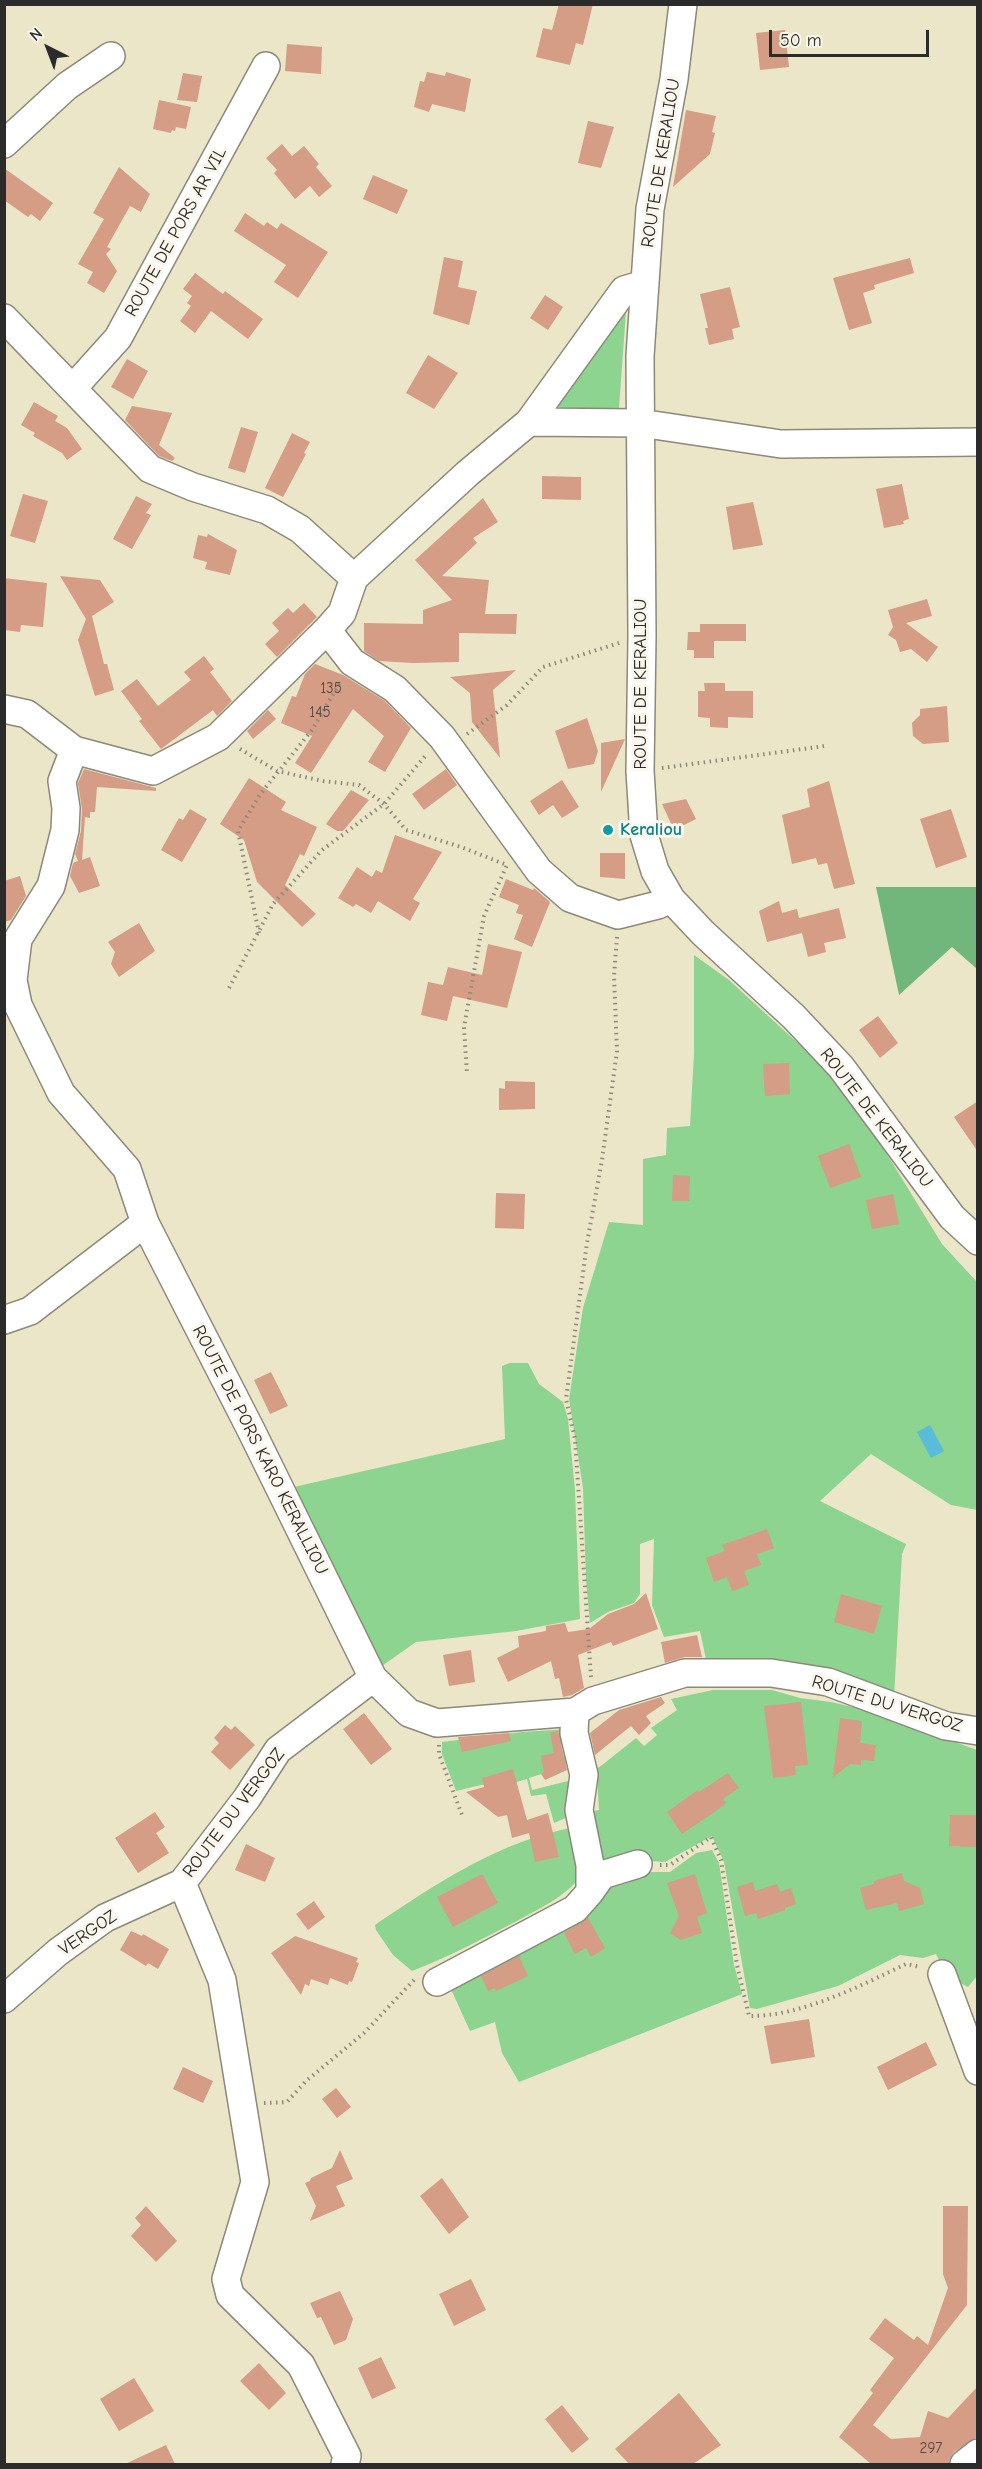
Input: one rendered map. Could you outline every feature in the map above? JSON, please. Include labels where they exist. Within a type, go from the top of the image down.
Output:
[{"type":"street","name":"ROUTE DE KERALIOU","points":[[682,4],[674,79],[650,208],[644,284],[640,423],[642,636],[640,771],[644,835],[655,870],[671,898],[703,933],[794,1017],[841,1067],[952,1217],[978,1241]]},
{"type":"street","points":[[4,144],[67,86],[111,56]]},
{"type":"street","name":"ROUTE DE PORS AR VIL","points":[[73,388],[118,338],[266,66]]},
{"type":"street","points":[[4,709],[27,714],[74,750],[153,771],[218,737],[342,614],[354,578],[468,472],[529,422],[624,291],[644,284]]},
{"type":"street","points":[[4,318],[150,469],[193,487],[267,510],[300,529],[354,578]]},
{"type":"street","points":[[529,422],[640,423],[781,444],[978,442]]},
{"type":"street","points":[[327,630],[352,663],[394,689],[442,737],[539,871],[570,898],[618,915],[658,905],[671,898]]},
{"type":"street","name":"ROUTE DE PORS KARO KERALLIOU","points":[[74,750],[62,781],[66,808],[65,831],[51,886],[18,939],[13,980],[18,1005],[61,1093],[127,1169],[145,1223],[251,1430],[373,1678]]},
{"type":"street","points":[[4,1320],[30,1311],[145,1223]]},
{"type":"street","name":"ROUTE DU VERGOZ","points":[[345,2464],[347,2456],[301,2365],[230,2295],[226,2279],[255,2182],[222,1980],[182,1883],[247,1798],[278,1750],[373,1678],[409,1713],[437,1723],[584,1707],[685,1673],[771,1673],[828,1682],[946,1726],[978,1731]]},
{"type":"street","points":[[584,1707],[574,1733],[584,1775],[579,1810],[590,1865],[590,1892]]},
{"type":"street","points":[[437,1982],[575,1909],[602,1875],[639,1864]]},
{"type":"street","name":"VERGOZ","points":[[4,1999],[58,1952],[105,1918],[182,1883]]},
{"type":"street","points":[[942,1974],[978,2071]]},
{"type":"street","points":[[964,2464],[978,2453]]},
{"type":"path","points":[[230,988],[273,904],[322,850],[384,804],[442,737],[460,739],[507,705],[543,667],[642,636]]},
{"type":"path","points":[[259,933],[238,831],[277,771],[312,730],[352,663]]},
{"type":"path","points":[[218,737],[277,771],[323,781],[359,785],[384,804],[406,830],[461,847],[507,865],[484,916],[464,1027],[467,1075]]},
{"type":"path","points":[[640,771],[825,747]]},
{"type":"path","points":[[584,1707],[575,1439],[566,1399],[587,1243],[602,1160],[617,1051],[614,976],[618,915]]},
{"type":"path","points":[[437,1723],[439,1754],[462,1815]]},
{"type":"path","points":[[639,1864],[670,1865],[711,1836],[721,1860],[737,1965],[749,2016],[800,2007],[843,1994],[906,1964],[942,1974]]},
{"type":"path","points":[[242,2103],[287,2102],[306,2081],[363,2033],[414,1980],[437,1982]]},
{"type":"green space","points":[[626,311],[619,408],[609,418],[566,413],[557,406]]},
{"type":"green space","points":[[876,887],[977,887],[977,969],[952,947],[899,995]]},
{"type":"green space","points":[[694,955],[729,980],[825,1068],[874,1133],[942,1244],[977,1282],[977,1510],[951,1505],[871,1454],[820,1501],[906,1544],[902,1554],[894,1697],[707,1664],[700,1631],[664,1637],[652,1605],[654,1539],[640,1544],[640,1594],[634,1603],[608,1612],[590,1623],[583,1488],[569,1399],[583,1308],[609,1222],[643,1225],[643,1159],[666,1155],[667,1128],[690,1126],[694,1053]]},
{"type":"green space","points":[[510,1363],[528,1363],[539,1384],[563,1402],[568,1419],[575,1490],[580,1619],[516,1631],[416,1642],[379,1668],[285,1489],[505,1439],[502,1366]]},
{"type":"green space","points":[[713,1690],[772,1690],[800,1698],[831,1702],[870,1711],[977,1750],[977,1976],[968,1987],[947,1976],[936,1954],[923,1958],[900,1955],[838,1986],[757,2009],[750,2008],[724,1862],[712,1836],[665,1862],[635,1860],[605,1868],[589,1812],[599,1810],[597,1775],[590,1772],[636,1738],[644,1746],[657,1735],[651,1728],[677,1710],[671,1699]]},
{"type":"green space","points":[[569,1729],[572,1742],[556,1745],[559,1758],[575,1756],[575,1762],[547,1768],[548,1772],[529,1778],[532,1790],[572,1780],[577,1813],[554,1823],[546,1794],[531,1796],[527,1779],[499,1787],[498,1781],[456,1791],[442,1754],[442,1742],[522,1732]]},
{"type":"green space","points":[[576,1827],[579,1879],[550,1903],[517,1921],[452,1954],[412,1971],[393,1955],[376,1930],[375,1925],[471,1865],[522,1842]]},
{"type":"green space","points":[[712,1850],[719,1863],[734,1965],[742,1994],[519,2082],[502,2053],[495,2022],[470,2031],[450,1987],[630,1872],[670,1872],[696,1853]]},
{"type":"water","points":[[930,1425],[944,1451],[931,1458],[917,1432]]},
{"type":"building","points":[[559,4],[593,4],[583,45],[576,43],[570,65],[536,57],[543,28],[552,30]]},
{"type":"building","points":[[785,30],[789,67],[760,70],[756,33]]},
{"type":"building","points":[[287,44],[322,47],[321,74],[285,71]]},
{"type":"building","points":[[427,72],[445,76],[446,72],[471,79],[465,112],[432,104],[429,112],[414,107],[420,81],[424,82]]},
{"type":"building","points":[[183,73],[202,76],[197,102],[177,100]]},
{"type":"building","points":[[159,100],[191,107],[186,129],[176,127],[171,133],[153,129]]},
{"type":"building","points":[[686,110],[716,116],[712,132],[715,133],[710,154],[673,187]]},
{"type":"building","points":[[588,121],[614,127],[601,168],[578,163]]},
{"type":"building","points":[[282,144],[292,156],[304,146],[319,164],[316,167],[332,186],[319,197],[310,186],[295,199],[274,173],[277,170],[266,158]]},
{"type":"building","points":[[119,167],[150,194],[141,212],[130,206],[107,247],[111,249],[106,254],[117,271],[104,293],[87,283],[93,272],[78,264],[104,219],[93,213]]},
{"type":"building","points":[[4,168],[53,203],[40,221],[31,214],[28,217],[4,200]]},
{"type":"building","points":[[373,175],[408,190],[397,214],[363,199]]},
{"type":"building","points":[[245,213],[264,226],[267,222],[277,229],[281,223],[328,252],[298,298],[274,282],[286,265],[234,231]]},
{"type":"building","points":[[444,257],[463,261],[458,287],[477,291],[469,325],[433,314]]},
{"type":"building","points":[[910,258],[914,273],[874,285],[875,289],[863,293],[872,323],[849,330],[833,278]]},
{"type":"building","points":[[195,273],[223,294],[225,291],[263,319],[248,339],[211,311],[195,333],[180,321],[191,306],[187,303],[192,296],[183,289]]},
{"type":"building","points":[[730,287],[740,327],[732,329],[734,339],[709,345],[705,328],[708,328],[700,294]]},
{"type":"building","points":[[545,295],[563,307],[548,330],[530,318]]},
{"type":"building","points":[[428,355],[458,373],[434,409],[406,393]]},
{"type":"building","points":[[127,359],[148,371],[133,399],[111,387]]},
{"type":"building","points":[[34,402],[58,416],[55,421],[67,428],[82,449],[67,460],[62,453],[33,436],[35,433],[21,425]]},
{"type":"building","points":[[132,406],[172,413],[159,445],[175,458],[172,461],[159,456],[125,420]]},
{"type":"building","points":[[241,427],[258,432],[245,473],[228,468]]},
{"type":"building","points":[[292,433],[310,442],[283,497],[265,488]]},
{"type":"building","points":[[542,476],[581,477],[581,500],[542,499]]},
{"type":"building","points":[[902,484],[909,519],[903,521],[904,524],[884,528],[876,489]]},
{"type":"building","points":[[23,494],[48,501],[35,543],[10,536]]},
{"type":"building","points":[[136,496],[152,504],[146,513],[151,515],[132,549],[113,539]]},
{"type":"building","points":[[483,498],[498,522],[473,538],[477,543],[442,576],[489,580],[485,614],[517,614],[516,634],[459,633],[459,662],[379,661],[364,651],[364,623],[423,624],[423,610],[452,600],[415,560]]},
{"type":"building","points":[[753,502],[763,545],[733,550],[726,507]]},
{"type":"building","points":[[208,534],[237,550],[230,575],[205,569],[207,562],[193,558],[198,535],[207,537]]},
{"type":"building","points":[[60,576],[100,580],[114,602],[92,616],[104,664],[107,664],[114,690],[95,696],[78,640],[86,619]]},
{"type":"building","points":[[4,578],[47,583],[43,627],[21,625],[20,632],[4,630]]},
{"type":"building","points":[[927,599],[932,616],[906,623],[938,647],[927,662],[911,649],[900,652],[896,640],[888,635],[893,627],[888,610]]},
{"type":"building","points":[[304,603],[317,617],[277,657],[265,644],[279,631],[272,623],[288,608],[293,613]]},
{"type":"building","points":[[700,624],[746,624],[746,641],[714,641],[714,658],[694,658],[694,650],[687,650],[688,632],[700,632]]},
{"type":"building","points":[[204,656],[214,669],[210,672],[232,701],[217,716],[213,710],[161,749],[139,721],[142,719],[121,691],[137,679],[158,706],[191,680],[184,672]]},
{"type":"building","points":[[315,664],[343,675],[385,701],[411,728],[385,772],[368,762],[384,736],[353,709],[311,773],[295,763],[312,736],[281,723],[292,696],[296,697],[305,674]]},
{"type":"building","points":[[516,670],[493,690],[500,758],[472,722],[470,693],[450,677]]},
{"type":"building","points":[[704,683],[725,683],[725,691],[753,691],[753,718],[728,717],[728,728],[710,727],[710,718],[698,717],[698,691],[705,691]]},
{"type":"building","points":[[947,706],[949,742],[923,744],[913,736],[912,723],[920,715],[920,709]]},
{"type":"building","points":[[268,710],[276,719],[253,739],[247,731]]},
{"type":"building","points":[[587,718],[598,751],[594,764],[568,769],[555,731]]},
{"type":"building","points":[[625,739],[601,792],[601,743]]},
{"type":"building","points":[[84,769],[156,788],[156,791],[97,787],[95,812],[90,812],[90,818],[85,817],[82,860],[90,857],[100,886],[79,893],[70,876],[73,863],[78,861],[75,854],[81,831],[82,809],[78,783]]},
{"type":"building","points":[[446,769],[457,785],[424,810],[412,794]]},
{"type":"building","points":[[249,778],[286,802],[281,810],[317,827],[304,856],[300,854],[285,885],[316,914],[302,927],[257,882],[244,840],[220,824]]},
{"type":"building","points":[[562,780],[579,807],[562,818],[553,805],[539,815],[530,801]]},
{"type":"building","points":[[829,781],[855,884],[834,889],[827,863],[818,865],[816,858],[792,864],[782,815],[810,807],[807,789]]},
{"type":"building","points":[[351,790],[369,800],[343,831],[337,831],[326,824]]},
{"type":"building","points":[[686,799],[696,819],[674,830],[662,804]]},
{"type":"building","points":[[190,809],[207,819],[182,862],[161,850],[179,818],[183,820]]},
{"type":"building","points":[[951,809],[967,857],[936,868],[920,819]]},
{"type":"building","points":[[395,835],[442,852],[413,899],[420,903],[410,921],[378,901],[371,913],[356,904],[353,907],[338,898],[357,867],[372,877],[376,870],[382,873]]},
{"type":"building","points":[[600,853],[625,853],[625,879],[600,877]]},
{"type":"building","points":[[20,876],[26,896],[11,920],[4,922],[4,881]]},
{"type":"building","points":[[506,879],[533,890],[534,888],[550,902],[532,947],[514,939],[523,915],[516,913],[519,905],[499,897]]},
{"type":"building","points":[[779,901],[782,913],[797,909],[799,918],[839,908],[846,938],[824,943],[826,952],[808,957],[802,933],[767,942],[759,911]]},
{"type":"building","points":[[139,923],[155,951],[119,977],[111,964],[115,952],[108,942]]},
{"type":"building","points":[[488,944],[522,952],[507,1008],[453,996],[447,1021],[421,1015],[428,982],[443,985],[448,967],[482,975]]},
{"type":"building","points":[[878,1016],[898,1043],[880,1058],[859,1030]]},
{"type":"building","points":[[789,1063],[790,1094],[765,1096],[763,1064]]},
{"type":"building","points":[[505,1081],[535,1082],[535,1109],[499,1110],[499,1088],[505,1089]]},
{"type":"building","points":[[978,1101],[978,1152],[954,1117]]},
{"type":"building","points":[[849,1144],[861,1177],[830,1188],[818,1156]]},
{"type":"building","points":[[673,1175],[690,1176],[689,1201],[672,1201]]},
{"type":"building","points":[[496,1193],[525,1194],[524,1229],[495,1228]]},
{"type":"building","points":[[893,1194],[899,1224],[872,1229],[866,1200]]},
{"type":"building","points":[[271,1372],[288,1406],[270,1414],[254,1380]]},
{"type":"building","points":[[767,1529],[774,1548],[757,1554],[761,1565],[744,1571],[749,1585],[732,1591],[727,1577],[714,1582],[706,1558],[725,1551],[722,1545]]},
{"type":"building","points":[[646,1593],[658,1629],[613,1646],[611,1642],[578,1655],[584,1688],[563,1697],[559,1678],[555,1679],[551,1661],[508,1682],[497,1658],[519,1647],[518,1636],[546,1631],[546,1626],[565,1623],[568,1632],[589,1629],[608,1614],[634,1604]]},
{"type":"building","points":[[841,1594],[882,1606],[874,1634],[834,1622]]},
{"type":"building","points":[[697,1635],[702,1657],[685,1657],[665,1663],[661,1642]]},
{"type":"building","points":[[471,1650],[475,1682],[449,1686],[443,1655]]},
{"type":"building","points":[[661,1697],[665,1703],[646,1716],[651,1723],[639,1735],[631,1726],[595,1755],[590,1733],[619,1710]]},
{"type":"building","points":[[801,1702],[808,1765],[795,1766],[796,1775],[773,1778],[764,1706]]},
{"type":"building","points":[[364,1713],[392,1749],[371,1765],[343,1729]]},
{"type":"building","points":[[840,1718],[862,1721],[860,1743],[876,1745],[874,1761],[861,1760],[861,1765],[850,1764],[833,1777]]},
{"type":"building","points":[[225,1725],[231,1730],[235,1726],[255,1745],[230,1770],[211,1752],[219,1743],[214,1738]]},
{"type":"building","points":[[558,1731],[567,1770],[545,1780],[541,1774],[544,1772],[541,1756],[554,1753],[550,1733]]},
{"type":"building","points":[[509,1733],[511,1741],[462,1752],[458,1737]]},
{"type":"building","points":[[513,1769],[527,1820],[548,1813],[559,1857],[535,1862],[529,1833],[512,1838],[507,1815],[498,1817],[466,1792],[484,1787],[482,1778]]},
{"type":"building","points":[[728,1773],[739,1788],[723,1799],[726,1803],[682,1834],[667,1812],[698,1790],[699,1792]]},
{"type":"building","points":[[155,1812],[165,1827],[156,1833],[169,1853],[138,1873],[115,1838]]},
{"type":"building","points":[[950,1815],[978,1815],[978,1847],[949,1846]]},
{"type":"building","points":[[246,1844],[275,1858],[265,1882],[235,1870]]},
{"type":"building","points":[[902,1873],[904,1881],[920,1888],[924,1904],[899,1911],[897,1903],[866,1910],[860,1888],[874,1884],[874,1881]]},
{"type":"building","points":[[482,1874],[498,1903],[453,1927],[437,1897]]},
{"type":"building","points":[[695,1874],[707,1913],[697,1917],[702,1933],[681,1940],[670,1933],[679,1916],[667,1883]]},
{"type":"building","points":[[753,1882],[755,1891],[777,1884],[780,1892],[791,1888],[796,1904],[758,1919],[756,1913],[745,1916],[737,1887]]},
{"type":"building","points":[[314,1901],[325,1917],[308,1930],[296,1914]]},
{"type":"building","points":[[588,1918],[605,1948],[591,1957],[586,1948],[575,1954],[564,1933]]},
{"type":"building","points":[[131,1931],[142,1936],[143,1934],[169,1949],[158,1969],[148,1963],[146,1966],[120,1950]]},
{"type":"building","points":[[295,1936],[358,1958],[356,1962],[359,1963],[352,1982],[349,1981],[348,1985],[330,1978],[328,1985],[311,1979],[309,1986],[305,1984],[301,1995],[271,1953]]},
{"type":"building","points":[[519,1956],[528,1976],[496,1991],[495,1988],[488,1991],[481,1976]]},
{"type":"building","points":[[809,2019],[815,2057],[771,2064],[764,2026]]},
{"type":"building","points":[[926,2042],[937,2065],[888,2090],[877,2067]]},
{"type":"building","points":[[183,2067],[213,2081],[203,2103],[173,2089]]},
{"type":"building","points":[[336,2088],[351,2107],[337,2118],[322,2099]]},
{"type":"building","points":[[340,2150],[353,2179],[336,2186],[345,2206],[310,2221],[316,2206],[305,2183],[332,2168]]},
{"type":"building","points":[[442,2178],[469,2217],[449,2234],[420,2196]]},
{"type":"building","points":[[146,2206],[177,2241],[156,2262],[131,2236],[141,2225],[135,2218]]},
{"type":"building","points":[[943,2206],[968,2206],[967,2305],[873,2425],[891,2439],[920,2437],[928,2411],[948,2418],[978,2386],[978,2436],[954,2452],[949,2464],[871,2464],[839,2437],[873,2393],[870,2390],[894,2358],[869,2339],[885,2318],[914,2340],[917,2336],[928,2345],[948,2288],[943,2274]]},
{"type":"building","points":[[471,2279],[486,2310],[454,2326],[439,2294]]},
{"type":"building","points":[[340,2291],[353,2319],[346,2340],[334,2345],[321,2317],[317,2318],[310,2303]]},
{"type":"building","points":[[381,2357],[396,2388],[372,2399],[358,2368]]},
{"type":"building","points":[[259,2363],[286,2393],[269,2410],[240,2381]]},
{"type":"building","points":[[134,2378],[154,2411],[119,2431],[100,2399]]},
{"type":"building","points":[[679,2393],[721,2445],[693,2464],[629,2464],[615,2449]]},
{"type":"building","points":[[562,2405],[589,2439],[572,2453],[545,2419]]},
{"type":"building","points":[[166,2445],[175,2464],[125,2464]]},
{"type":"place","name":"Keraliou","points":[[608,830]]}]
